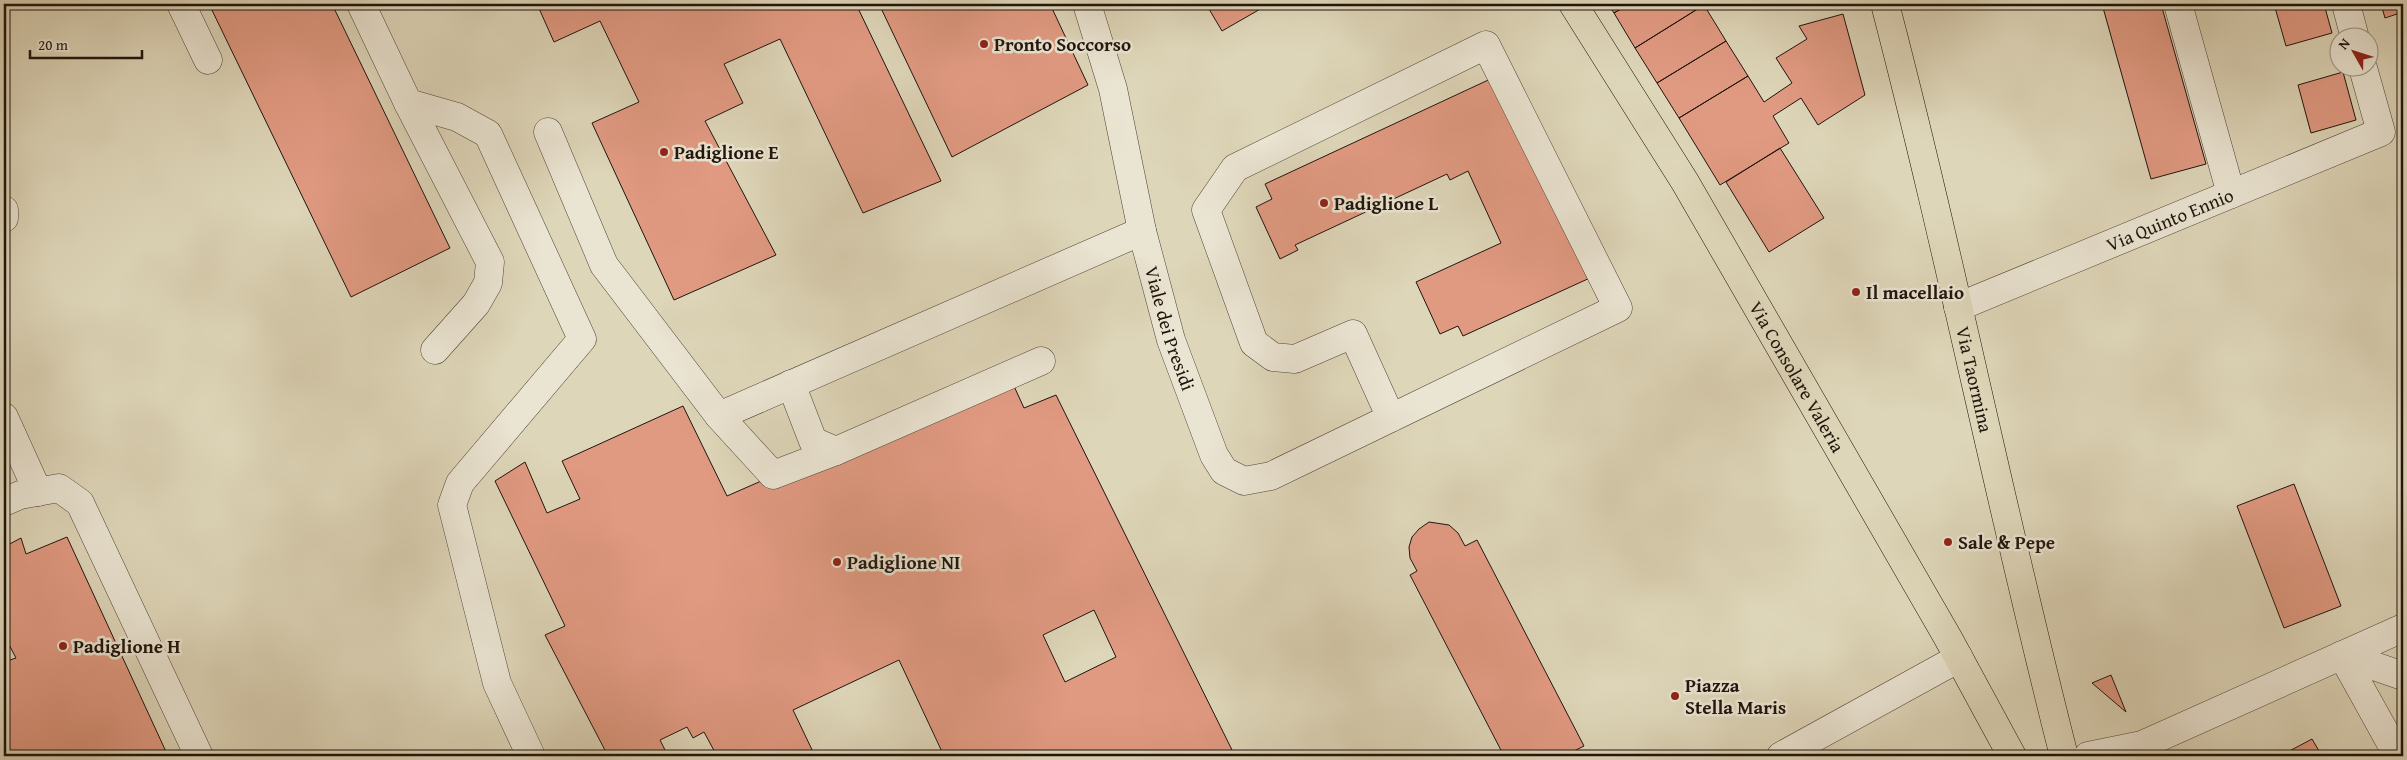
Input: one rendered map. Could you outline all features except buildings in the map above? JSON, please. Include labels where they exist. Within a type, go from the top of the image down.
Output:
[{"type":"main road","name":"Via Consolare Valeria","points":[[1573,4],[1685,182],[1960,658],[2012,756]]},
{"type":"main road","name":"Via Taormina","points":[[1885,4],[1958,307],[2026,610],[2064,756]]},
{"type":"street","points":[[181,4],[208,60]]},
{"type":"street","points":[[361,4],[408,103],[490,262],[488,283],[476,304],[435,350]]},
{"type":"street","name":"Viale dei Presidi","points":[[1088,4],[1113,89],[1142,231],[1171,340],[1214,455],[1224,471],[1244,481],[1270,476],[1391,418],[1618,308],[1486,46],[1236,168],[1206,210],[1254,343],[1273,357],[1295,359],[1353,334],[1391,418]]},
{"type":"street","points":[[2178,4],[2231,194]]},
{"type":"street","points":[[2346,4],[2352,28]]},
{"type":"street","name":"Via Quinto Ennio","points":[[1958,307],[2381,132],[2366,78]]},
{"type":"street","points":[[408,103],[457,117],[488,134],[582,339],[460,483],[452,504],[497,683],[531,756]]},
{"type":"street","points":[[548,132],[604,266],[719,416],[773,475],[836,451],[1042,361]]},
{"type":"street","points":[[4,210],[4,218]]},
{"type":"street","points":[[719,416],[1142,231]]},
{"type":"street","points":[[791,384],[813,441],[836,451]]},
{"type":"street","points":[[4,417],[38,492]]},
{"type":"street","points":[[4,502],[20,494],[59,488],[80,503],[199,756]]},
{"type":"street","points":[[2088,756],[2142,745],[2403,628]]},
{"type":"street","points":[[2342,655],[2403,676]]},
{"type":"street","points":[[2342,655],[2398,756]]},
{"type":"street","points":[[1780,756],[1960,658]]},
{"type":"place","name":"Pronto Soccorso","points":[[984,44]]},
{"type":"place","name":"Padiglione E","points":[[664,152]]},
{"type":"place","name":"Padiglione L","points":[[1324,203]]},
{"type":"place","name":"Il macellaio","points":[[1856,292]]},
{"type":"place","name":"Sale & Pepe","points":[[1948,542]]},
{"type":"place","name":"Padiglione NI","points":[[837,562]]},
{"type":"place","name":"Padiglione H","points":[[63,646]]},
{"type":"place","name":"Piazza Stella Maris","points":[[1675,696]]}]
